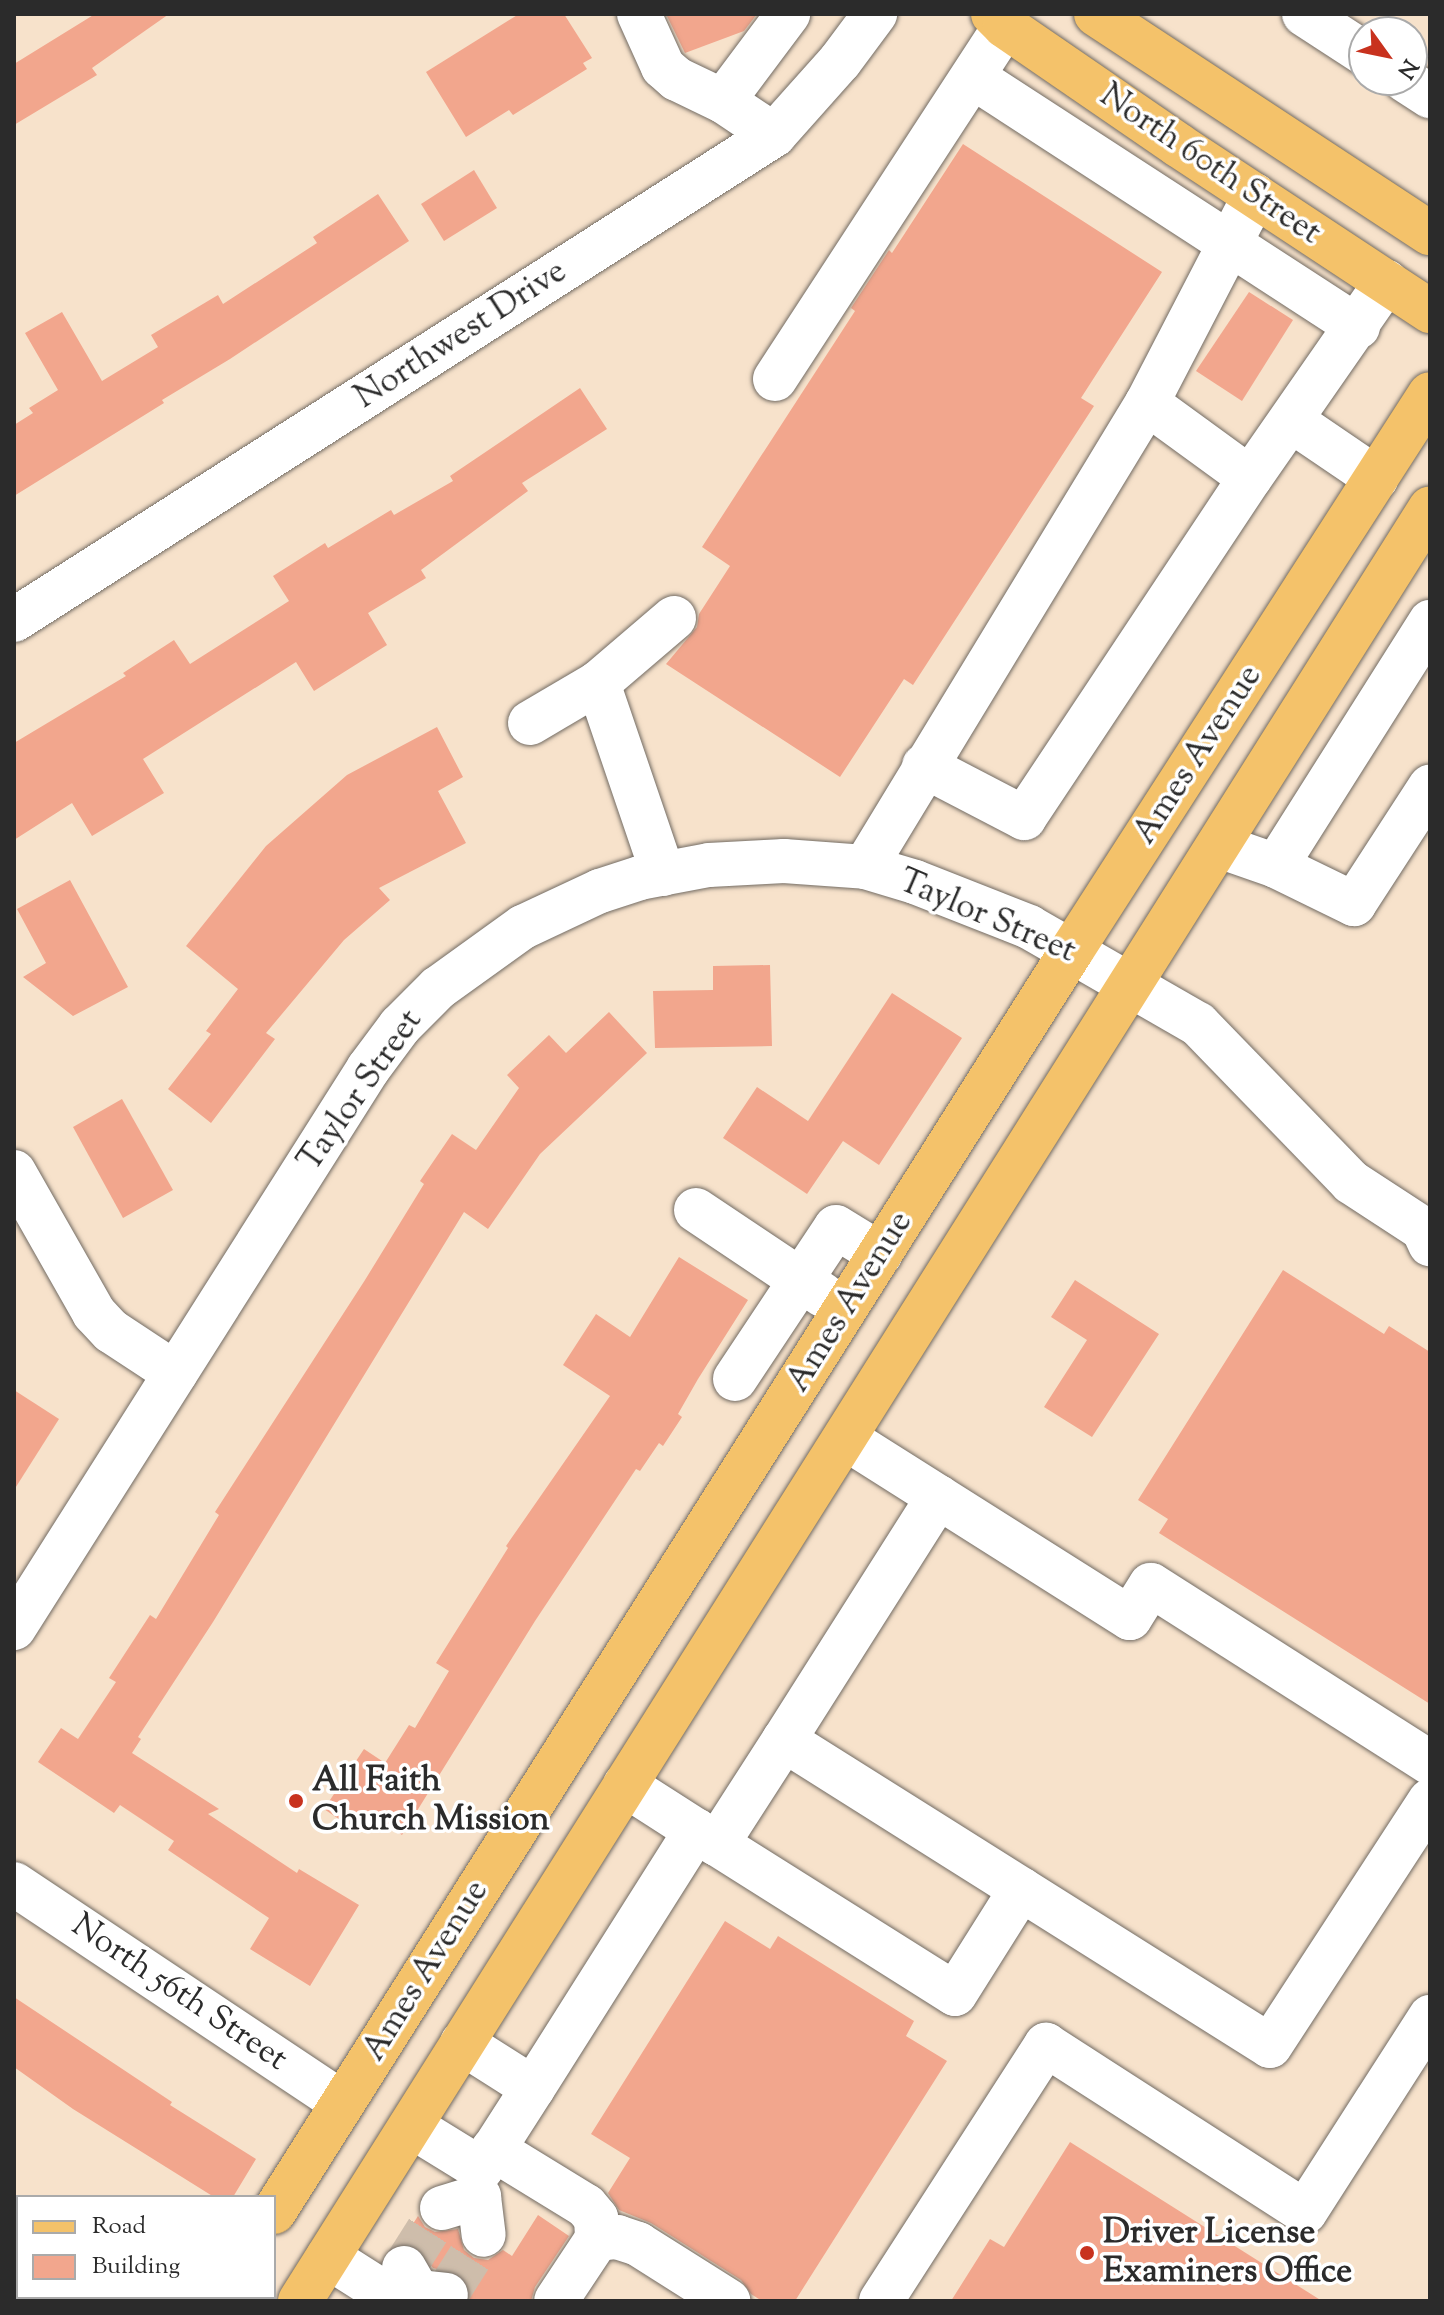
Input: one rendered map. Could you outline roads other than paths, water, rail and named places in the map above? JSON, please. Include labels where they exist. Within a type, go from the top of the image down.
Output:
[{"type":"main road","name":"North 60th Street","points":[[1096,14],[1430,233]]},
{"type":"main road","name":"North 60th Street","points":[[999,20],[1430,311]]},
{"type":"main road","name":"Ames Avenue","points":[[276,2209],[1072,950],[1430,394]]},
{"type":"main road","name":"Ames Avenue","points":[[300,2301],[1426,523]]},
{"type":"street","points":[[639,14],[663,67],[677,79],[723,101],[774,135]]},
{"type":"street","name":"Northwest Drive","points":[[14,620],[774,135],[840,61],[875,14]]},
{"type":"street","points":[[1304,14],[1348,43]]},
{"type":"street","points":[[723,101],[776,18],[840,61]]},
{"type":"street","points":[[775,379],[973,77],[999,20]]},
{"type":"street","points":[[973,77],[1230,241],[1358,327]]},
{"type":"street","points":[[865,867],[1147,403],[1255,195]]},
{"type":"street","points":[[924,766],[1024,818],[1250,478],[1358,327],[1386,282]]},
{"type":"street","points":[[1147,403],[1250,478]]},
{"type":"street","points":[[1292,421],[1376,478]]},
{"type":"street","points":[[530,723],[598,683],[674,618]]},
{"type":"street","points":[[1276,866],[1430,622]]},
{"type":"street","points":[[598,683],[663,874]]},
{"type":"street","points":[[1219,846],[1276,866],[1354,904],[1430,787]]},
{"type":"street","name":"Taylor Street","points":[[14,1628],[368,1069],[400,1026],[438,988],[523,927],[600,891],[709,865],[784,861],[865,867],[990,911],[1072,950],[1198,1024],[1351,1182],[1428,1233]]},
{"type":"street","points":[[14,1172],[94,1313],[111,1331],[175,1373]]},
{"type":"street","points":[[696,1210],[845,1309]]},
{"type":"street","points":[[735,1379],[836,1227],[880,1254]]},
{"type":"street","points":[[845,1438],[1130,1618],[1151,1585],[1430,1763]]},
{"type":"street","points":[[474,2197],[533,2088],[707,1837],[784,1740],[938,1497]]},
{"type":"street","points":[[784,1740],[1270,2046],[1430,1801]]},
{"type":"street","points":[[625,1785],[955,1994],[1021,1889]]},
{"type":"street","name":"North 56th Street","points":[[14,1884],[342,2103]]},
{"type":"street","points":[[881,2301],[1046,2045],[1305,2212],[1430,2017]]},
{"type":"street","points":[[462,2043],[533,2088]]},
{"type":"street","points":[[411,2126],[474,2197],[586,2206],[596,2218],[597,2239],[556,2301]]},
{"type":"street","points":[[597,2239],[617,2237],[638,2244],[728,2301]]},
{"type":"street","points":[[328,2257],[417,2290]]},
{"type":"tunnel","points":[[404,2268],[442,2208]]},
{"type":"tunnel","points":[[446,2295],[484,2235]]},
{"type":"place","name":"All Faith Church Mission","points":[[296,1801]]},
{"type":"place","name":"Driver License Examiners Office","points":[[1087,2253]]}]
